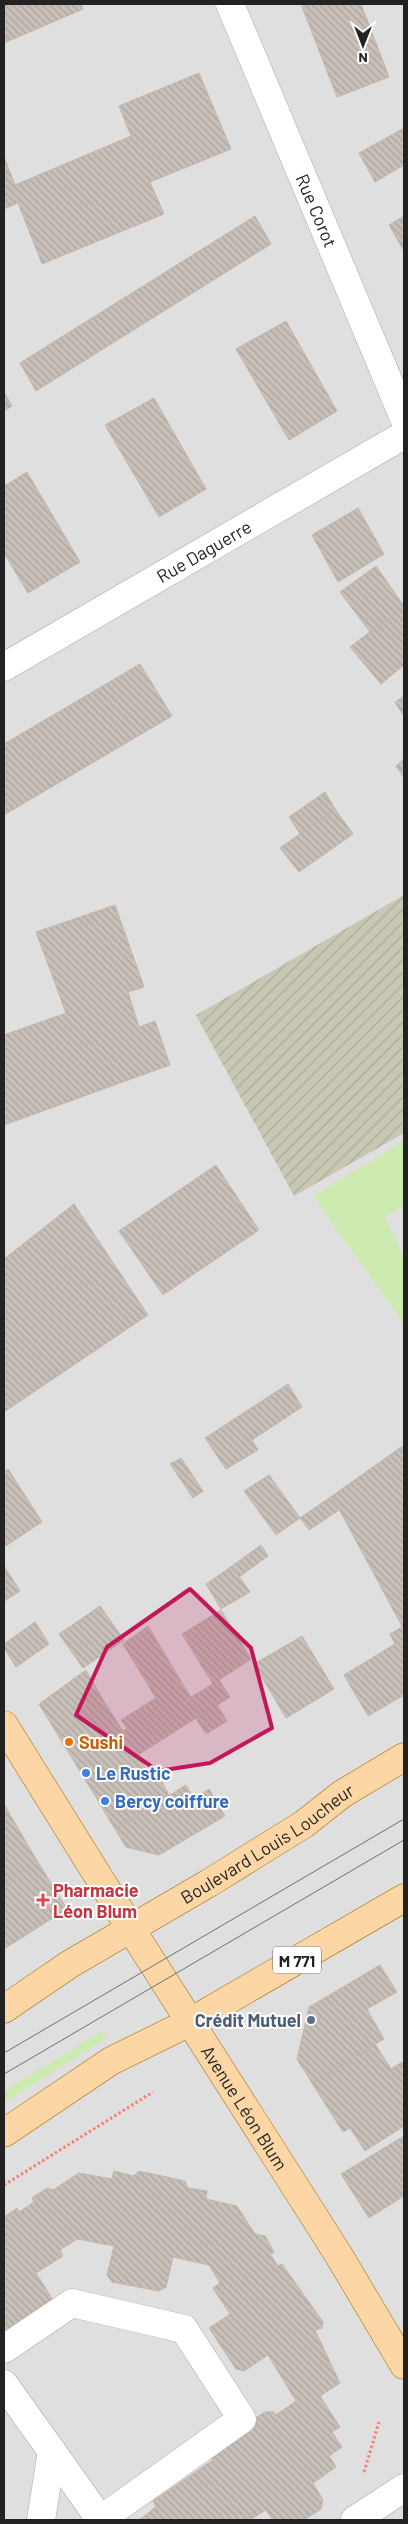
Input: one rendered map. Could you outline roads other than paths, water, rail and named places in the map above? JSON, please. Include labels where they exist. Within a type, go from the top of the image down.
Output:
[{"type":"main road","name":"Avenue Léon Blum","points":[[4,1725],[131,1930],[338,2254],[404,2365]]},
{"type":"main road","name":"Boulevard Louis Loucheur","points":[[4,2009],[70,1964],[131,1930],[304,1824],[342,1794],[404,1758]]},
{"type":"main road","name":"M 771","points":[[4,2133],[111,2061],[190,2022],[404,1898]]},
{"type":"street","name":"Rue Corot","points":[[230,4],[404,418]]},
{"type":"street","name":"Rue Daguerre","points":[[4,667],[404,435]]},
{"type":"street","points":[[4,2349],[72,2303],[184,2329],[242,2419],[100,2520],[4,2384]]},
{"type":"street","points":[[41,2520],[52,2451]]},
{"type":"street","points":[[355,2520],[404,2488]]},
{"type":"tram line","points":[[4,2053],[404,1819]]},
{"type":"tram line","points":[[4,2074],[404,1840]]},
{"type":"place","name":"Sushi","points":[[69,1742]]},
{"type":"place","name":"Le Rustic","points":[[86,1773]]},
{"type":"place","name":"Bercy coiffure","points":[[105,1801]]},
{"type":"place","name":"Pharmacie Léon Blum","points":[[43,1900]]},
{"type":"place","name":"Crédit Mutuel","points":[[311,2020]]}]
